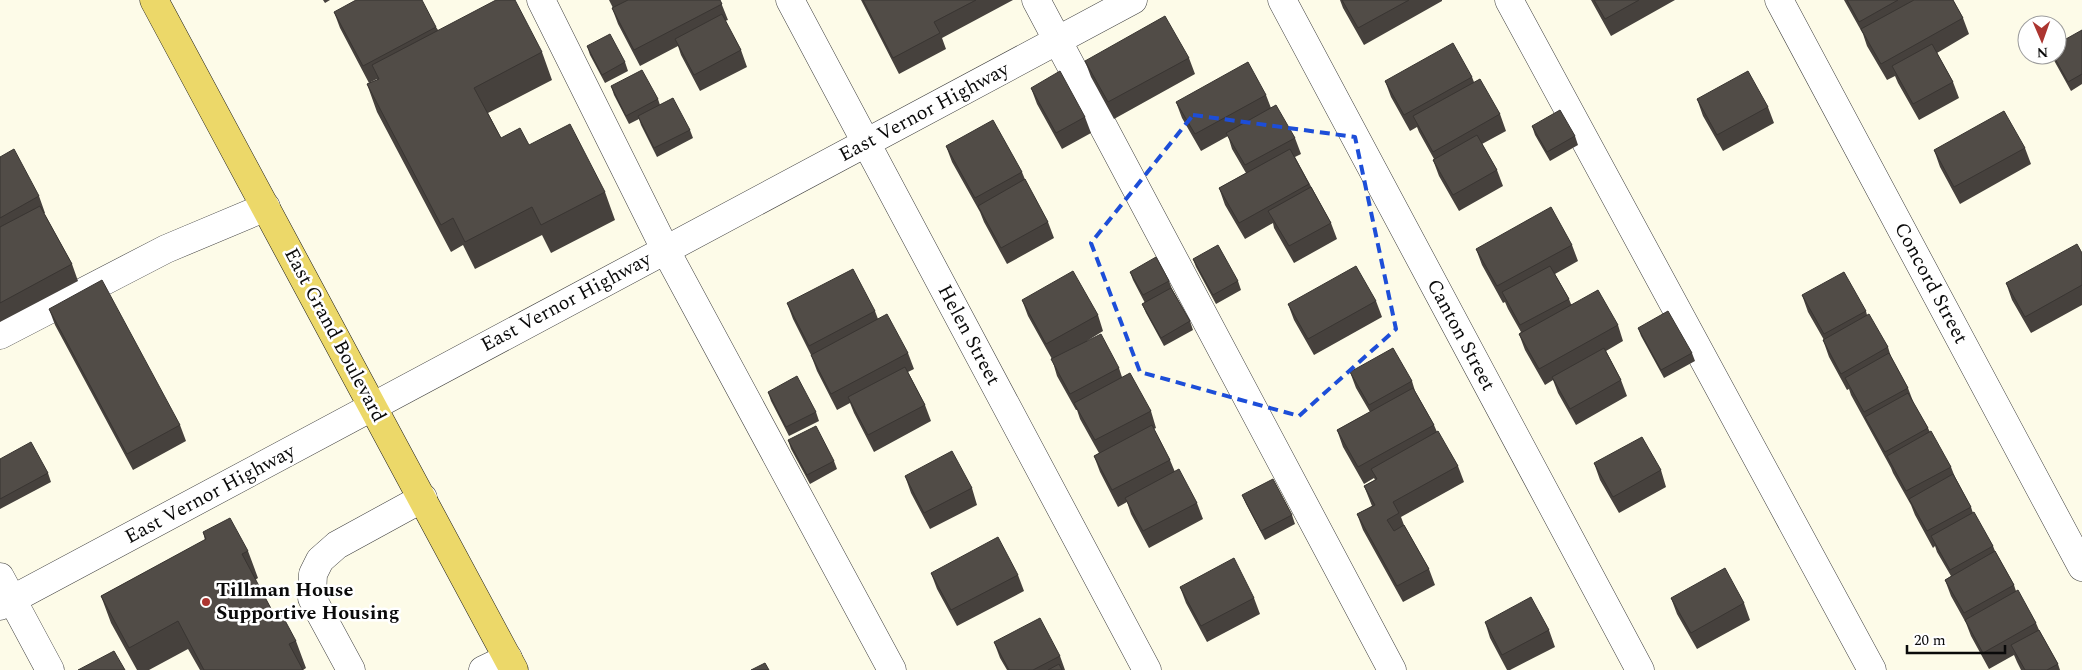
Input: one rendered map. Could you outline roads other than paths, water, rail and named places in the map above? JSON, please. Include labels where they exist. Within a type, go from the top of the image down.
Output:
[{"type":"main road","name":"East Grand Boulevard","points":[[154,0],[511,664]]},
{"type":"street","points":[[541,0],[665,249],[892,670]]},
{"type":"street","name":"Helen Street","points":[[790,0],[1147,670]]},
{"type":"street","points":[[1036,0],[1392,670]]},
{"type":"street","name":"East Vernor Highway","points":[[4,594],[374,407],[665,249],[1133,0]]},
{"type":"street","name":"Canton Street","points":[[1282,0],[1640,670]]},
{"type":"street","points":[[1509,0],[1872,670]]},
{"type":"street","name":"Concord Street","points":[[1779,0],[2082,567]]},
{"type":"street","points":[[0,335],[166,249],[266,207]]},
{"type":"street","points":[[351,670],[312,598],[313,574],[320,560],[337,545],[423,498]]},
{"type":"street","points":[[4,594],[50,670]]},
{"type":"street","points":[[483,670],[511,664]]},
{"type":"place","name":"Tillman House Supportive Housing","points":[[206,602]]}]
